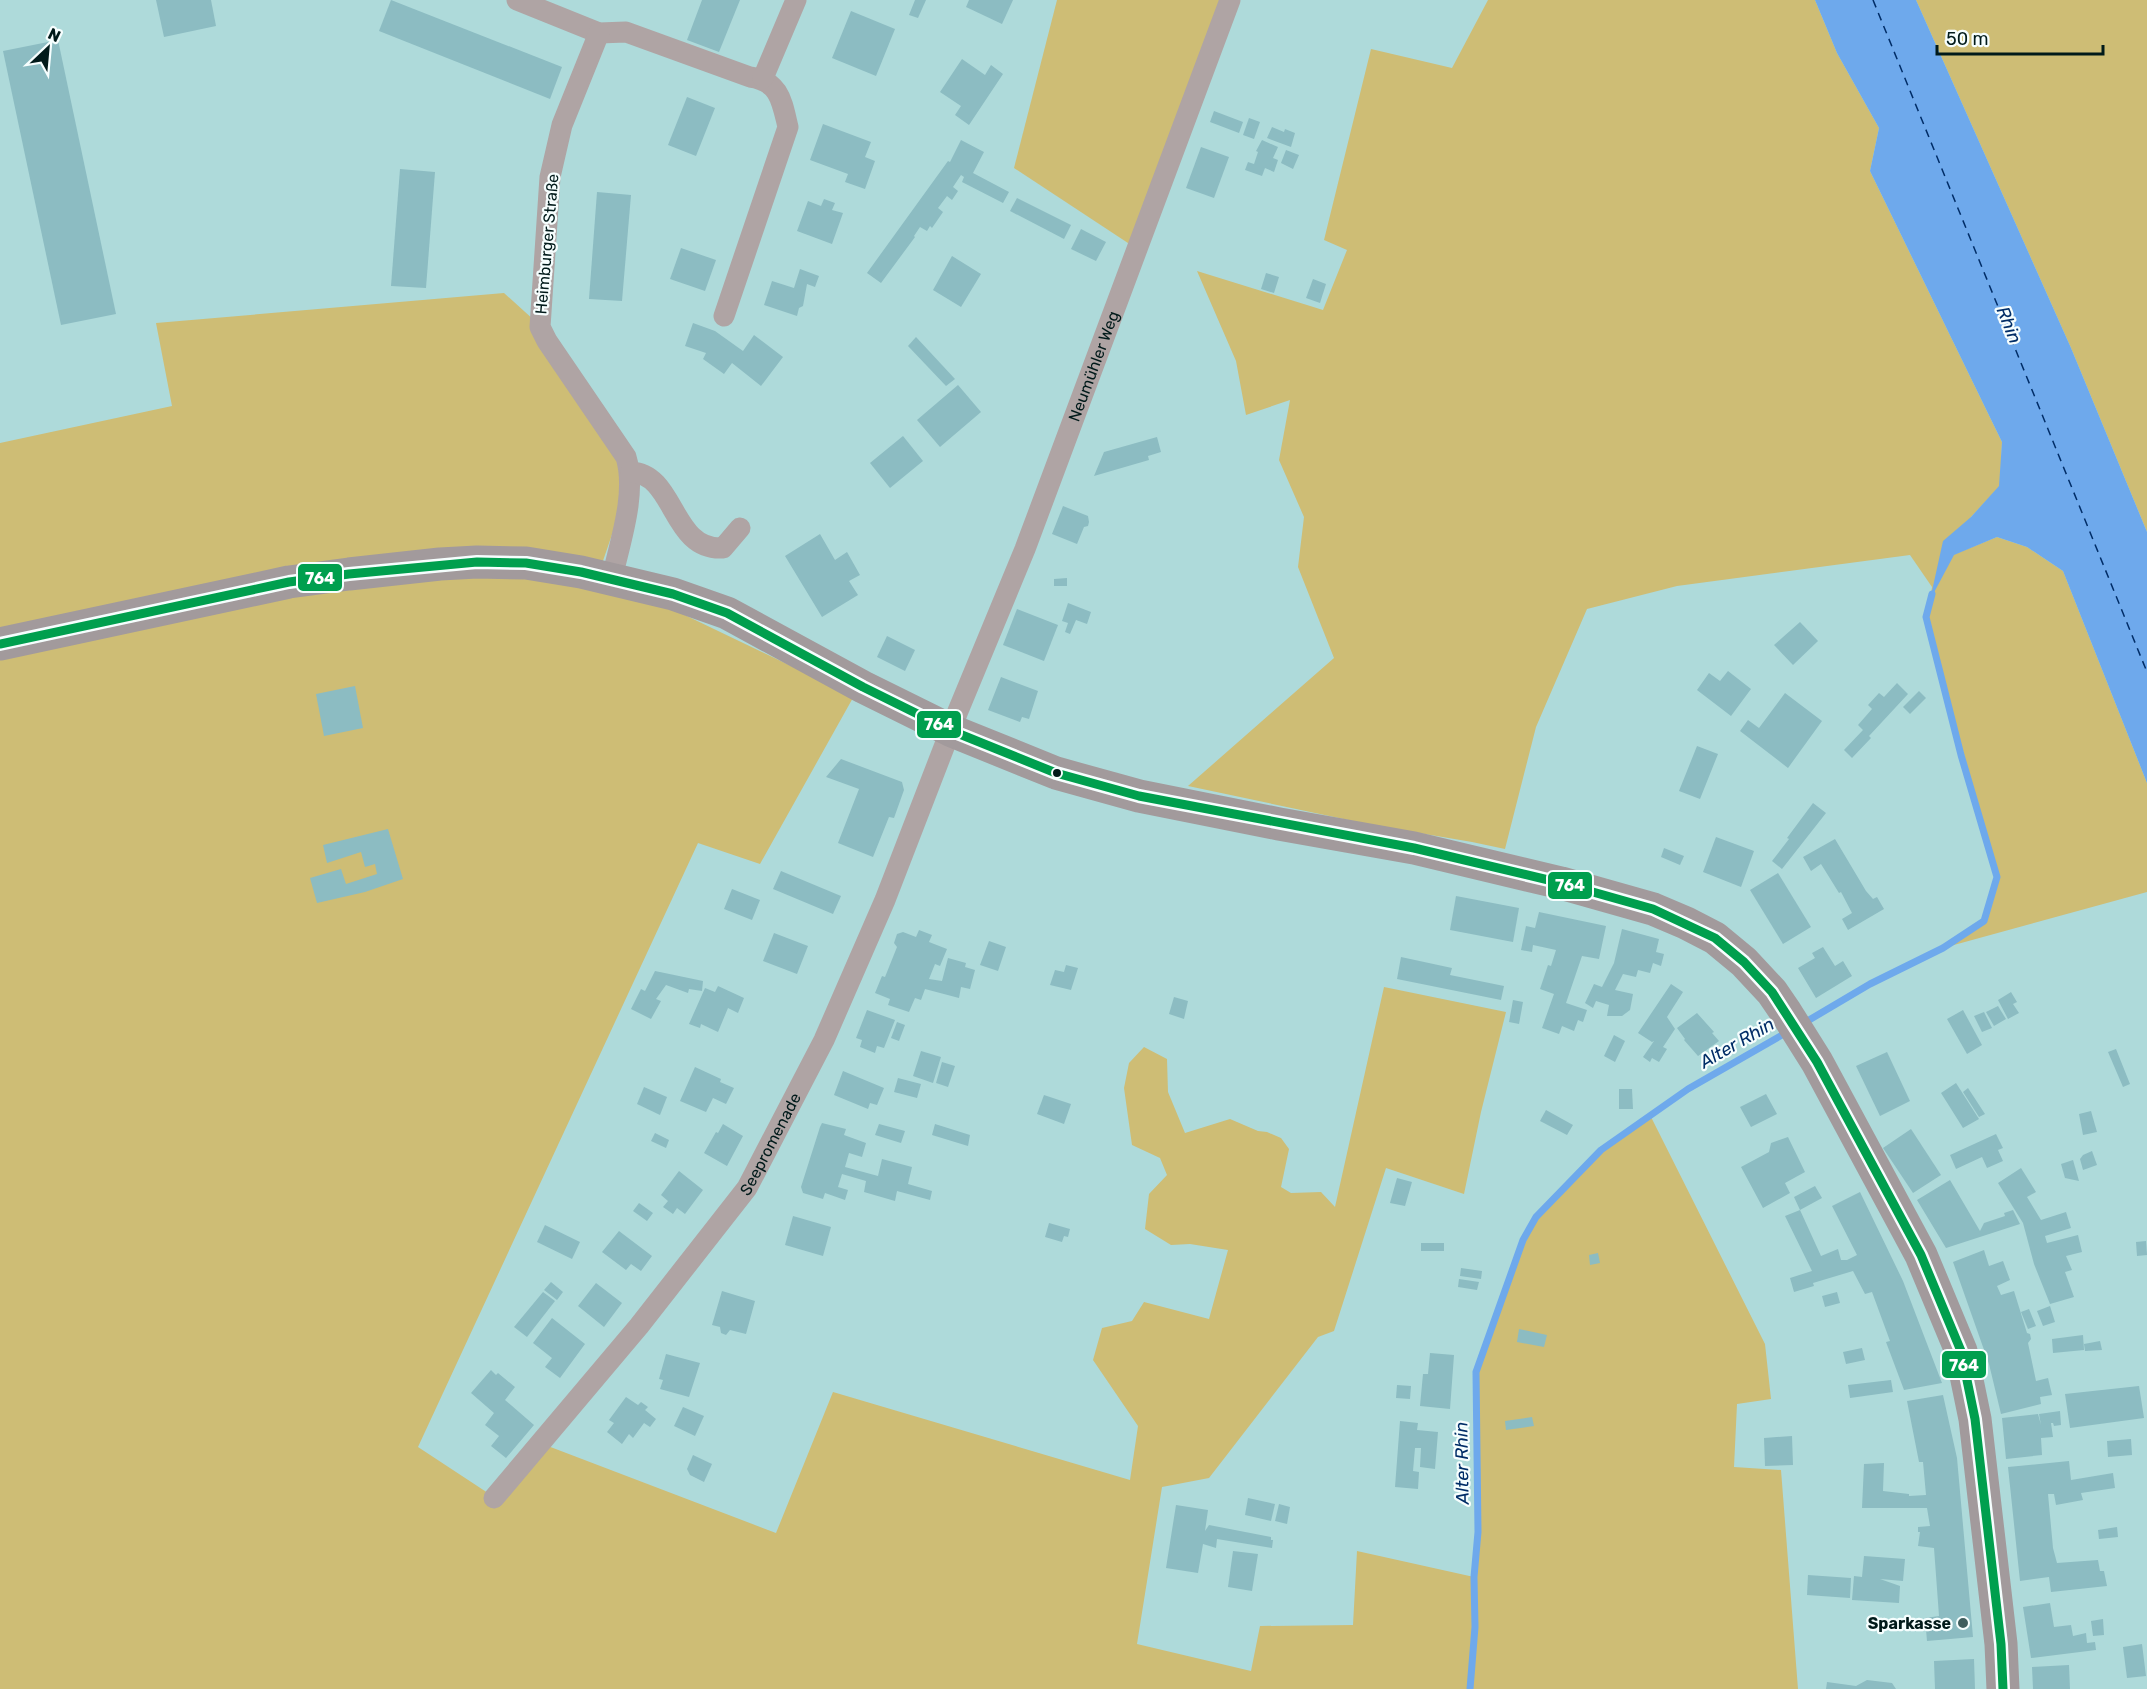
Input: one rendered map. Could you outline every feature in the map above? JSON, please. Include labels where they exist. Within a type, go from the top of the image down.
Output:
[{"type":"main road","points":[[0,644],[289,582],[440,564],[526,563],[612,578],[673,594],[727,613],[863,687],[952,731],[1056,773],[1139,796],[1414,848],[1561,883],[1653,909],[1686,923],[1714,938],[1744,962],[1772,992],[1817,1062],[1921,1255],[1961,1352],[1975,1419],[2001,1644],[2003,1689]]},
{"type":"street","points":[[517,0],[599,33],[626,32],[750,77],[763,78],[780,95],[788,127],[724,315]]},
{"type":"street","points":[[763,78],[796,0]]},
{"type":"street","name":"Neumühler Weg","points":[[952,731],[1029,538],[1230,0]]},
{"type":"street","name":"Heimburger Straße","points":[[599,33],[562,125],[550,177],[540,327],[547,341],[626,457],[631,472]]},
{"type":"street","points":[[612,578],[623,529],[631,472],[642,472],[656,483],[686,531],[699,543],[714,549],[723,548],[740,528]]},
{"type":"street","name":"Seepromenade","points":[[494,1498],[639,1326],[747,1188],[824,1040],[885,900],[952,731]]},
{"type":"shaded area","points":[[1057,0],[1227,0],[1131,245],[1014,168]]},
{"type":"shaded area","points":[[1488,0],[1815,0],[1837,53],[1879,128],[1870,171],[2002,442],[2000,486],[1971,517],[1955,554],[1997,537],[2027,547],[2063,571],[2147,783],[2147,892],[1943,948],[1984,921],[1997,877],[1927,617],[1932,587],[1910,555],[1677,586],[1587,609],[1536,727],[1505,849],[1372,825],[1188,786],[1334,658],[1298,567],[1304,517],[1279,460],[1290,400],[1246,415],[1236,361],[1197,271],[1323,310],[1347,250],[1324,240],[1371,49],[1452,68]]},
{"type":"shaded area","points":[[1916,0],[2147,0],[2147,532],[2071,348]]},
{"type":"shaded area","points":[[504,293],[535,321],[621,459],[627,491],[595,584],[666,606],[854,696],[760,864],[698,843],[418,1447],[494,1497],[540,1443],[776,1533],[833,1392],[1130,1480],[1138,1426],[1093,1360],[1102,1328],[1132,1321],[1144,1302],[1209,1319],[1228,1250],[1190,1244],[1171,1245],[1145,1229],[1149,1194],[1167,1175],[1160,1158],[1132,1145],[1124,1088],[1129,1063],[1144,1047],[1167,1059],[1168,1092],[1185,1133],[1230,1119],[1281,1138],[1289,1149],[1281,1187],[1291,1193],[1321,1192],[1335,1207],[1384,987],[1506,1012],[1481,1112],[1464,1194],[1386,1168],[1334,1331],[1318,1337],[1209,1478],[1162,1487],[1137,1644],[1251,1671],[1260,1626],[1353,1625],[1357,1551],[1474,1577],[1478,1532],[1476,1372],[1523,1240],[1536,1217],[1601,1150],[1650,1115],[1765,1344],[1771,1399],[1737,1404],[1734,1467],[1781,1470],[1798,1689],[0,1689],[0,443],[172,406],[156,323]]},
{"type":"water","name":"Rhin","points":[[1815,0],[1916,0],[2071,348],[2147,532],[2147,783],[2063,571],[2027,547],[1997,537],[1954,555],[1930,600],[1943,541],[1971,517],[1999,486],[2002,442],[1870,171],[1879,128],[1837,53]]},
{"type":"building","points":[[156,0],[211,0],[216,26],[164,37]]},
{"type":"building","points":[[391,0],[562,67],[550,99],[379,31]]},
{"type":"building","points":[[702,0],[740,0],[719,52],[687,40]]},
{"type":"building","points":[[915,0],[926,0],[918,18],[909,15]]},
{"type":"building","points":[[969,0],[1013,0],[1002,24],[966,7]]},
{"type":"building","points":[[851,11],[895,29],[876,76],[832,58]]},
{"type":"building","points":[[58,40],[116,314],[61,325],[3,51]]},
{"type":"building","points":[[962,59],[985,75],[991,65],[1003,74],[969,125],[955,115],[961,106],[940,92]]},
{"type":"building","points":[[687,97],[715,108],[696,156],[668,145]]},
{"type":"building","points":[[1214,111],[1243,122],[1239,133],[1210,122]]},
{"type":"building","points":[[1249,118],[1260,122],[1254,139],[1243,135]]},
{"type":"building","points":[[823,124],[871,142],[865,157],[875,161],[865,189],[845,182],[848,174],[810,160]]},
{"type":"building","points":[[1272,127],[1284,132],[1285,129],[1295,133],[1291,147],[1267,138]]},
{"type":"building","points":[[961,140],[984,152],[973,173],[1009,192],[1003,203],[962,182],[964,177],[961,175],[953,187],[958,191],[952,200],[947,196],[938,208],[943,212],[932,228],[930,226],[927,231],[920,227],[881,283],[867,273],[948,161],[950,162]]},
{"type":"building","points":[[1262,140],[1278,147],[1273,158],[1278,160],[1274,172],[1265,168],[1262,176],[1245,170],[1248,162],[1254,164],[1258,152],[1256,151]]},
{"type":"building","points":[[1201,147],[1229,157],[1214,198],[1186,188]]},
{"type":"building","points":[[1286,150],[1299,155],[1293,169],[1281,163]]},
{"type":"building","points":[[400,169],[435,172],[426,288],[391,286]]},
{"type":"building","points":[[597,192],[631,195],[622,301],[589,299]]},
{"type":"building","points":[[1017,198],[1071,225],[1064,239],[1010,211]]},
{"type":"building","points":[[824,199],[835,203],[832,210],[843,213],[832,244],[797,231],[808,201],[821,206]]},
{"type":"building","points":[[1081,229],[1106,242],[1096,261],[1071,249]]},
{"type":"building","points":[[681,248],[716,260],[705,291],[670,279]]},
{"type":"building","points":[[952,256],[981,274],[961,307],[933,290]]},
{"type":"building","points":[[800,269],[819,276],[815,287],[807,284],[803,306],[799,308],[797,316],[764,305],[772,281],[794,288]]},
{"type":"building","points":[[1266,273],[1279,277],[1274,293],[1261,289]]},
{"type":"building","points":[[1313,279],[1326,284],[1320,303],[1306,298]]},
{"type":"building","points":[[693,323],[715,331],[743,351],[754,335],[783,357],[761,386],[732,363],[724,374],[703,359],[706,353],[685,346]]},
{"type":"building","points":[[916,337],[955,379],[946,386],[908,346]]},
{"type":"building","points":[[958,385],[981,412],[940,447],[917,420]]},
{"type":"building","points":[[903,436],[923,461],[890,488],[870,463]]},
{"type":"building","points":[[1157,437],[1161,452],[1148,456],[1149,460],[1094,476],[1104,452]]},
{"type":"building","points":[[1063,506],[1088,516],[1088,526],[1084,527],[1077,544],[1052,534]]},
{"type":"building","points":[[820,534],[835,560],[847,552],[860,575],[849,581],[858,595],[822,617],[785,556]]},
{"type":"building","points":[[1067,578],[1067,586],[1054,586],[1054,579]]},
{"type":"building","points":[[1068,603],[1091,612],[1087,624],[1076,620],[1070,634],[1065,632],[1068,623],[1062,621]]},
{"type":"building","points":[[1017,609],[1058,625],[1044,661],[1003,645]]},
{"type":"building","points":[[1800,622],[1818,641],[1793,665],[1774,645]]},
{"type":"building","points":[[887,636],[915,650],[905,671],[877,657]]},
{"type":"building","points":[[1728,671],[1751,689],[1731,716],[1697,690],[1709,673],[1720,681]]},
{"type":"building","points":[[1001,677],[1038,691],[1029,719],[1022,717],[1020,722],[988,710]]},
{"type":"building","points":[[1897,683],[1908,694],[1852,758],[1844,750],[1863,730],[1858,725],[1872,709],[1868,705],[1879,693],[1884,697]]},
{"type":"building","points":[[355,686],[363,728],[324,736],[316,694]]},
{"type":"building","points":[[1919,691],[1926,698],[1910,714],[1903,707]]},
{"type":"building","points":[[1785,693],[1822,721],[1788,768],[1740,731],[1748,720],[1759,728]]},
{"type":"building","points":[[1697,746],[1718,754],[1700,799],[1679,791]]},
{"type":"building","points":[[841,759],[902,782],[904,790],[894,818],[889,817],[873,857],[838,843],[859,789],[826,777]]},
{"type":"building","points":[[1813,803],[1826,813],[1782,869],[1772,861]]},
{"type":"building","points":[[388,829],[403,879],[365,892],[317,903],[310,878],[341,869],[346,884],[377,874],[375,864],[365,867],[361,852],[327,863],[323,845]]},
{"type":"building","points":[[1716,837],[1754,851],[1741,887],[1703,872]]},
{"type":"building","points":[[1835,839],[1866,891],[1873,899],[1877,897],[1884,909],[1848,930],[1842,919],[1852,913],[1841,892],[1839,893],[1821,864],[1811,871],[1803,857]]},
{"type":"building","points":[[1664,848],[1684,856],[1680,865],[1661,857]]},
{"type":"building","points":[[781,871],[841,896],[833,914],[773,889]]},
{"type":"building","points":[[1778,873],[1811,927],[1783,944],[1750,890]]},
{"type":"building","points":[[732,889],[760,900],[752,920],[724,909]]},
{"type":"building","points":[[1456,896],[1519,908],[1513,942],[1450,930]]},
{"type":"building","points":[[1539,912],[1606,926],[1599,959],[1582,956],[1566,1003],[1587,1010],[1583,1022],[1578,1020],[1574,1031],[1562,1026],[1559,1034],[1542,1028],[1554,994],[1540,989],[1556,950],[1533,945],[1532,952],[1521,950],[1526,926],[1535,928]]},
{"type":"building","points":[[1622,929],[1659,939],[1656,952],[1664,954],[1661,966],[1653,963],[1650,973],[1638,970],[1636,977],[1623,974],[1615,990],[1633,994],[1630,1010],[1622,1016],[1607,1016],[1609,1005],[1596,1001],[1593,1008],[1585,1003],[1594,984],[1602,987],[1614,963]]},
{"type":"building","points":[[919,930],[932,935],[929,942],[947,949],[940,966],[935,964],[929,979],[942,981],[948,958],[966,963],[965,967],[975,970],[970,989],[961,987],[959,998],[925,989],[921,1000],[915,998],[909,1012],[888,1005],[890,999],[875,993],[882,976],[885,977],[897,947],[894,943],[897,934],[903,932],[916,937]]},
{"type":"building","points":[[774,933],[808,946],[797,974],[763,961]]},
{"type":"building","points":[[989,941],[1006,947],[998,971],[980,965]]},
{"type":"building","points":[[1823,947],[1835,966],[1843,961],[1852,976],[1816,998],[1798,968],[1815,958],[1812,953]]},
{"type":"building","points":[[1401,957],[1452,968],[1450,975],[1504,986],[1501,1000],[1397,979]]},
{"type":"building","points":[[1066,965],[1078,968],[1071,990],[1050,985],[1055,970],[1064,972]]},
{"type":"building","points":[[655,971],[703,981],[702,991],[689,989],[688,993],[666,985],[656,999],[661,1001],[651,1019],[631,1009],[641,989],[645,991]]},
{"type":"building","points":[[1671,984],[1683,992],[1667,1017],[1675,1029],[1663,1047],[1667,1049],[1659,1062],[1652,1058],[1650,1062],[1643,1057],[1654,1041],[1638,1033]]},
{"type":"building","points":[[718,986],[744,998],[738,1013],[728,1008],[718,1032],[701,1024],[700,1028],[689,1024],[705,988],[715,992]]},
{"type":"building","points":[[2011,992],[2017,1002],[2013,1004],[2019,1013],[2008,1019],[1998,1000]]},
{"type":"building","points":[[1174,997],[1188,1001],[1184,1019],[1169,1014]]},
{"type":"building","points":[[1513,1000],[1523,1002],[1519,1024],[1509,1022]]},
{"type":"building","points":[[1998,1006],[2006,1019],[1994,1026],[1986,1012]]},
{"type":"building","points":[[867,1010],[895,1020],[884,1048],[877,1046],[875,1053],[860,1047],[862,1040],[856,1038]]},
{"type":"building","points":[[1963,1010],[1982,1045],[1967,1054],[1947,1019]]},
{"type":"building","points":[[1984,1012],[1992,1028],[1982,1032],[1974,1016]]},
{"type":"building","points":[[1697,1013],[1719,1041],[1698,1056],[1677,1028]]},
{"type":"building","points":[[897,1022],[905,1025],[899,1041],[891,1038]]},
{"type":"building","points":[[1614,1035],[1625,1041],[1615,1062],[1604,1056]]},
{"type":"building","points":[[2116,1049],[2130,1084],[2123,1087],[2108,1052]]},
{"type":"building","points":[[921,1051],[941,1057],[933,1083],[913,1076]]},
{"type":"building","points":[[1887,1052],[1910,1101],[1880,1116],[1856,1066]]},
{"type":"building","points":[[942,1062],[955,1066],[948,1087],[936,1083]]},
{"type":"building","points":[[695,1067],[734,1088],[726,1104],[713,1098],[706,1112],[680,1101]]},
{"type":"building","points":[[843,1071],[884,1088],[877,1105],[870,1103],[868,1109],[834,1095]]},
{"type":"building","points":[[898,1078],[921,1084],[917,1098],[894,1092]]},
{"type":"building","points":[[1956,1083],[1979,1119],[1963,1128],[1941,1093]]},
{"type":"building","points":[[644,1087],[667,1097],[660,1115],[637,1104]]},
{"type":"building","points":[[1968,1088],[1985,1114],[1979,1117],[1963,1092]]},
{"type":"building","points":[[1619,1089],[1632,1089],[1633,1109],[1619,1109]]},
{"type":"building","points":[[1766,1094],[1777,1114],[1751,1127],[1740,1107]]},
{"type":"building","points":[[1044,1095],[1071,1104],[1064,1124],[1037,1114]]},
{"type":"building","points":[[1546,1110],[1573,1125],[1567,1135],[1540,1121]]},
{"type":"building","points":[[2091,1111],[2097,1132],[2083,1135],[2079,1114]]},
{"type":"building","points":[[822,1123],[846,1129],[844,1135],[866,1143],[862,1157],[849,1153],[845,1167],[878,1176],[882,1159],[912,1167],[908,1184],[932,1191],[930,1200],[897,1191],[895,1201],[864,1192],[866,1181],[842,1174],[838,1187],[848,1190],[845,1200],[825,1193],[823,1199],[803,1193],[801,1187]]},
{"type":"building","points":[[723,1124],[743,1136],[727,1166],[704,1153]]},
{"type":"building","points":[[879,1124],[905,1131],[901,1143],[875,1135]]},
{"type":"building","points":[[935,1124],[970,1135],[968,1146],[932,1135]]},
{"type":"building","points":[[1911,1129],[1941,1175],[1913,1193],[1883,1148]]},
{"type":"building","points":[[655,1133],[669,1140],[666,1148],[651,1141]]},
{"type":"building","points":[[1996,1134],[2003,1148],[1998,1150],[2003,1161],[1987,1168],[1982,1157],[1956,1169],[1950,1155]]},
{"type":"building","points":[[1788,1137],[1805,1172],[1785,1183],[1790,1193],[1763,1208],[1741,1167],[1769,1152],[1771,1143]]},
{"type":"building","points":[[2092,1151],[2097,1165],[2083,1170],[2080,1159]]},
{"type":"building","points":[[2073,1160],[2079,1181],[2065,1178],[2061,1164]]},
{"type":"building","points":[[2021,1168],[2036,1192],[2027,1197],[2041,1220],[2066,1212],[2071,1228],[2045,1236],[2047,1243],[2078,1235],[2082,1252],[2066,1256],[2072,1270],[2065,1272],[2074,1297],[2050,1304],[2034,1264],[2023,1223],[1998,1183]]},
{"type":"building","points":[[679,1171],[703,1190],[685,1214],[677,1208],[673,1214],[663,1207],[668,1201],[661,1195]]},
{"type":"building","points":[[1397,1178],[1412,1182],[1405,1206],[1390,1203]]},
{"type":"building","points":[[1950,1180],[1980,1231],[1984,1223],[2005,1216],[2004,1213],[2013,1210],[2020,1224],[1946,1248],[1917,1200]]},
{"type":"building","points":[[1815,1186],[1822,1198],[1800,1210],[1794,1197]]},
{"type":"building","points":[[1860,1192],[1903,1281],[1942,1383],[1904,1390],[1886,1342],[1890,1341],[1872,1292],[1865,1294],[1853,1271],[1813,1283],[1814,1286],[1794,1292],[1790,1278],[1812,1271],[1785,1216],[1800,1210],[1821,1256],[1838,1249],[1841,1260],[1847,1260],[1857,1255],[1832,1206]]},
{"type":"building","points":[[639,1203],[653,1213],[647,1221],[633,1211]]},
{"type":"building","points":[[793,1216],[831,1227],[823,1256],[785,1245]]},
{"type":"building","points":[[1049,1223],[1070,1229],[1068,1237],[1064,1236],[1062,1242],[1045,1237]]},
{"type":"building","points":[[545,1225],[580,1242],[572,1259],[537,1242]]},
{"type":"building","points":[[619,1231],[652,1256],[641,1271],[631,1264],[626,1270],[602,1252]]},
{"type":"building","points":[[2146,1241],[2147,1255],[2137,1256],[2136,1242]]},
{"type":"building","points":[[1421,1243],[1444,1243],[1444,1251],[1421,1251]]},
{"type":"building","points":[[1984,1250],[1989,1266],[2003,1261],[2010,1280],[1997,1286],[2001,1295],[2014,1291],[2027,1333],[2030,1334],[2031,1339],[2028,1343],[2036,1381],[2048,1378],[2052,1395],[2040,1397],[2041,1404],[2001,1414],[1989,1364],[1953,1262]]},
{"type":"building","points":[[1598,1253],[1600,1263],[1590,1265],[1589,1255]]},
{"type":"building","points":[[1461,1268],[1482,1271],[1481,1279],[1460,1276]]},
{"type":"building","points":[[1459,1279],[1479,1282],[1477,1290],[1458,1287]]},
{"type":"building","points":[[551,1282],[563,1292],[557,1300],[544,1290]]},
{"type":"building","points":[[596,1283],[622,1303],[604,1327],[578,1306]]},
{"type":"building","points":[[722,1291],[755,1301],[746,1334],[730,1330],[726,1335],[721,1333],[720,1327],[712,1325]]},
{"type":"building","points":[[543,1292],[555,1301],[527,1337],[514,1327]]},
{"type":"building","points":[[1837,1292],[1840,1303],[1825,1307],[1822,1296]]},
{"type":"building","points":[[2050,1306],[2055,1322],[2043,1326],[2037,1311]]},
{"type":"building","points":[[2029,1309],[2036,1326],[2028,1329],[2021,1312]]},
{"type":"building","points":[[552,1318],[585,1344],[560,1378],[545,1367],[552,1358],[533,1343]]},
{"type":"building","points":[[1519,1329],[1547,1335],[1544,1347],[1517,1342]]},
{"type":"building","points":[[2083,1335],[2084,1350],[2053,1353],[2052,1339]]},
{"type":"building","points":[[2100,1341],[2102,1350],[2085,1351],[2084,1344]]},
{"type":"building","points":[[1862,1348],[1865,1360],[1846,1364],[1843,1352]]},
{"type":"building","points":[[1430,1353],[1454,1355],[1450,1409],[1420,1406],[1423,1374],[1428,1374]]},
{"type":"building","points":[[666,1354],[700,1363],[689,1397],[660,1389],[663,1380],[659,1379]]},
{"type":"building","points":[[491,1370],[515,1387],[505,1400],[534,1425],[506,1458],[491,1446],[499,1436],[485,1425],[494,1413],[471,1393]]},
{"type":"building","points":[[1891,1380],[1893,1392],[1850,1398],[1848,1385]]},
{"type":"building","points":[[1397,1385],[1411,1386],[1410,1399],[1396,1398]]},
{"type":"building","points":[[2139,1386],[2144,1418],[2070,1428],[2065,1394]]},
{"type":"building","points":[[1943,1395],[1957,1458],[1973,1637],[1927,1641],[1925,1618],[1939,1616],[1934,1548],[1918,1546],[1920,1532],[1918,1532],[1918,1527],[1930,1526],[1927,1508],[1862,1508],[1864,1464],[1884,1463],[1883,1491],[1909,1494],[1909,1496],[1926,1495],[1923,1462],[1919,1462],[1907,1401]]},
{"type":"building","points":[[626,1397],[638,1405],[641,1402],[648,1407],[645,1410],[656,1419],[650,1427],[644,1423],[633,1438],[629,1434],[622,1444],[607,1432],[614,1423],[609,1420]]},
{"type":"building","points":[[683,1407],[704,1416],[695,1436],[674,1426]]},
{"type":"building","points":[[2060,1411],[2061,1425],[2054,1426],[2051,1423],[2053,1437],[2041,1438],[2042,1455],[2006,1459],[2002,1418],[2038,1414],[2041,1425],[2039,1414]]},
{"type":"building","points":[[1532,1417],[1534,1426],[1506,1430],[1505,1421]]},
{"type":"building","points":[[1400,1421],[1418,1423],[1417,1430],[1438,1432],[1435,1469],[1420,1467],[1421,1448],[1415,1448],[1413,1471],[1419,1472],[1418,1489],[1395,1487]]},
{"type":"building","points":[[1792,1436],[1793,1465],[1765,1466],[1764,1438]]},
{"type":"building","points":[[2131,1439],[2132,1455],[2108,1457],[2107,1441]]},
{"type":"building","points":[[693,1455],[712,1464],[704,1482],[690,1475],[687,1469]]},
{"type":"building","points":[[2069,1461],[2071,1480],[2113,1473],[2115,1488],[2081,1493],[2083,1500],[2056,1505],[2054,1494],[2048,1494],[2053,1548],[2057,1563],[2098,1560],[2100,1571],[2104,1571],[2107,1586],[2051,1592],[2049,1577],[2020,1581],[2008,1467]]},
{"type":"building","points":[[1248,1498],[1275,1504],[1271,1521],[1245,1515]]},
{"type":"building","points":[[1279,1504],[1290,1507],[1287,1524],[1275,1521]]},
{"type":"building","points":[[1176,1505],[1208,1510],[1205,1531],[1209,1525],[1271,1537],[1272,1548],[1217,1539],[1216,1548],[1203,1544],[1198,1573],[1166,1568]]},
{"type":"building","points":[[2117,1527],[2118,1537],[2099,1539],[2098,1530]]},
{"type":"building","points":[[1233,1551],[1258,1554],[1252,1591],[1228,1587]]},
{"type":"building","points":[[1864,1556],[1905,1559],[1903,1581],[1880,1579],[1900,1586],[1899,1603],[1852,1600],[1854,1576],[1862,1577]]},
{"type":"building","points":[[1808,1575],[1851,1578],[1850,1598],[1807,1595]]},
{"type":"building","points":[[2050,1603],[2054,1627],[2071,1625],[2073,1636],[2086,1633],[2087,1643],[2095,1642],[2096,1650],[2031,1658],[2023,1607]]},
{"type":"building","points":[[2103,1619],[2104,1635],[2093,1636],[2091,1621]]},
{"type":"building","points":[[2142,1644],[2146,1676],[2127,1678],[2123,1647]]},
{"type":"building","points":[[1974,1659],[1975,1689],[1935,1689],[1934,1661]]},
{"type":"building","points":[[2069,1665],[2070,1689],[2033,1689],[2032,1667]]},
{"type":"building","points":[[1867,1680],[1892,1683],[1896,1689],[1826,1689],[1827,1682],[1856,1686]]},
{"type":"waterway","name":"Alter Rhin","points":[[1804,1023],[1870,984],[1943,948],[1984,921],[1997,877],[1961,755],[1926,617],[1932,594]]},
{"type":"waterway","name":"Alter Rhin","points":[[1470,1689],[1475,1627],[1474,1577],[1478,1532],[1476,1372],[1523,1240],[1536,1217],[1601,1150],[1688,1089],[1789,1031]]},
{"type":"ferry route","points":[[1873,0],[2147,672]]},
{"type":"transit line","name":"764","points":[[0,644],[289,582],[349,574],[477,562],[526,563],[581,572],[673,594],[727,613],[863,687],[952,731],[1056,773],[1139,796],[1414,848],[1561,883],[1653,909],[1715,938],[1744,962],[1772,992],[1817,1062],[1921,1255],[1961,1351],[1975,1419],[2001,1644],[2003,1689]]},
{"type":"place","name":"Sparkasse","points":[[1963,1623]]}]
